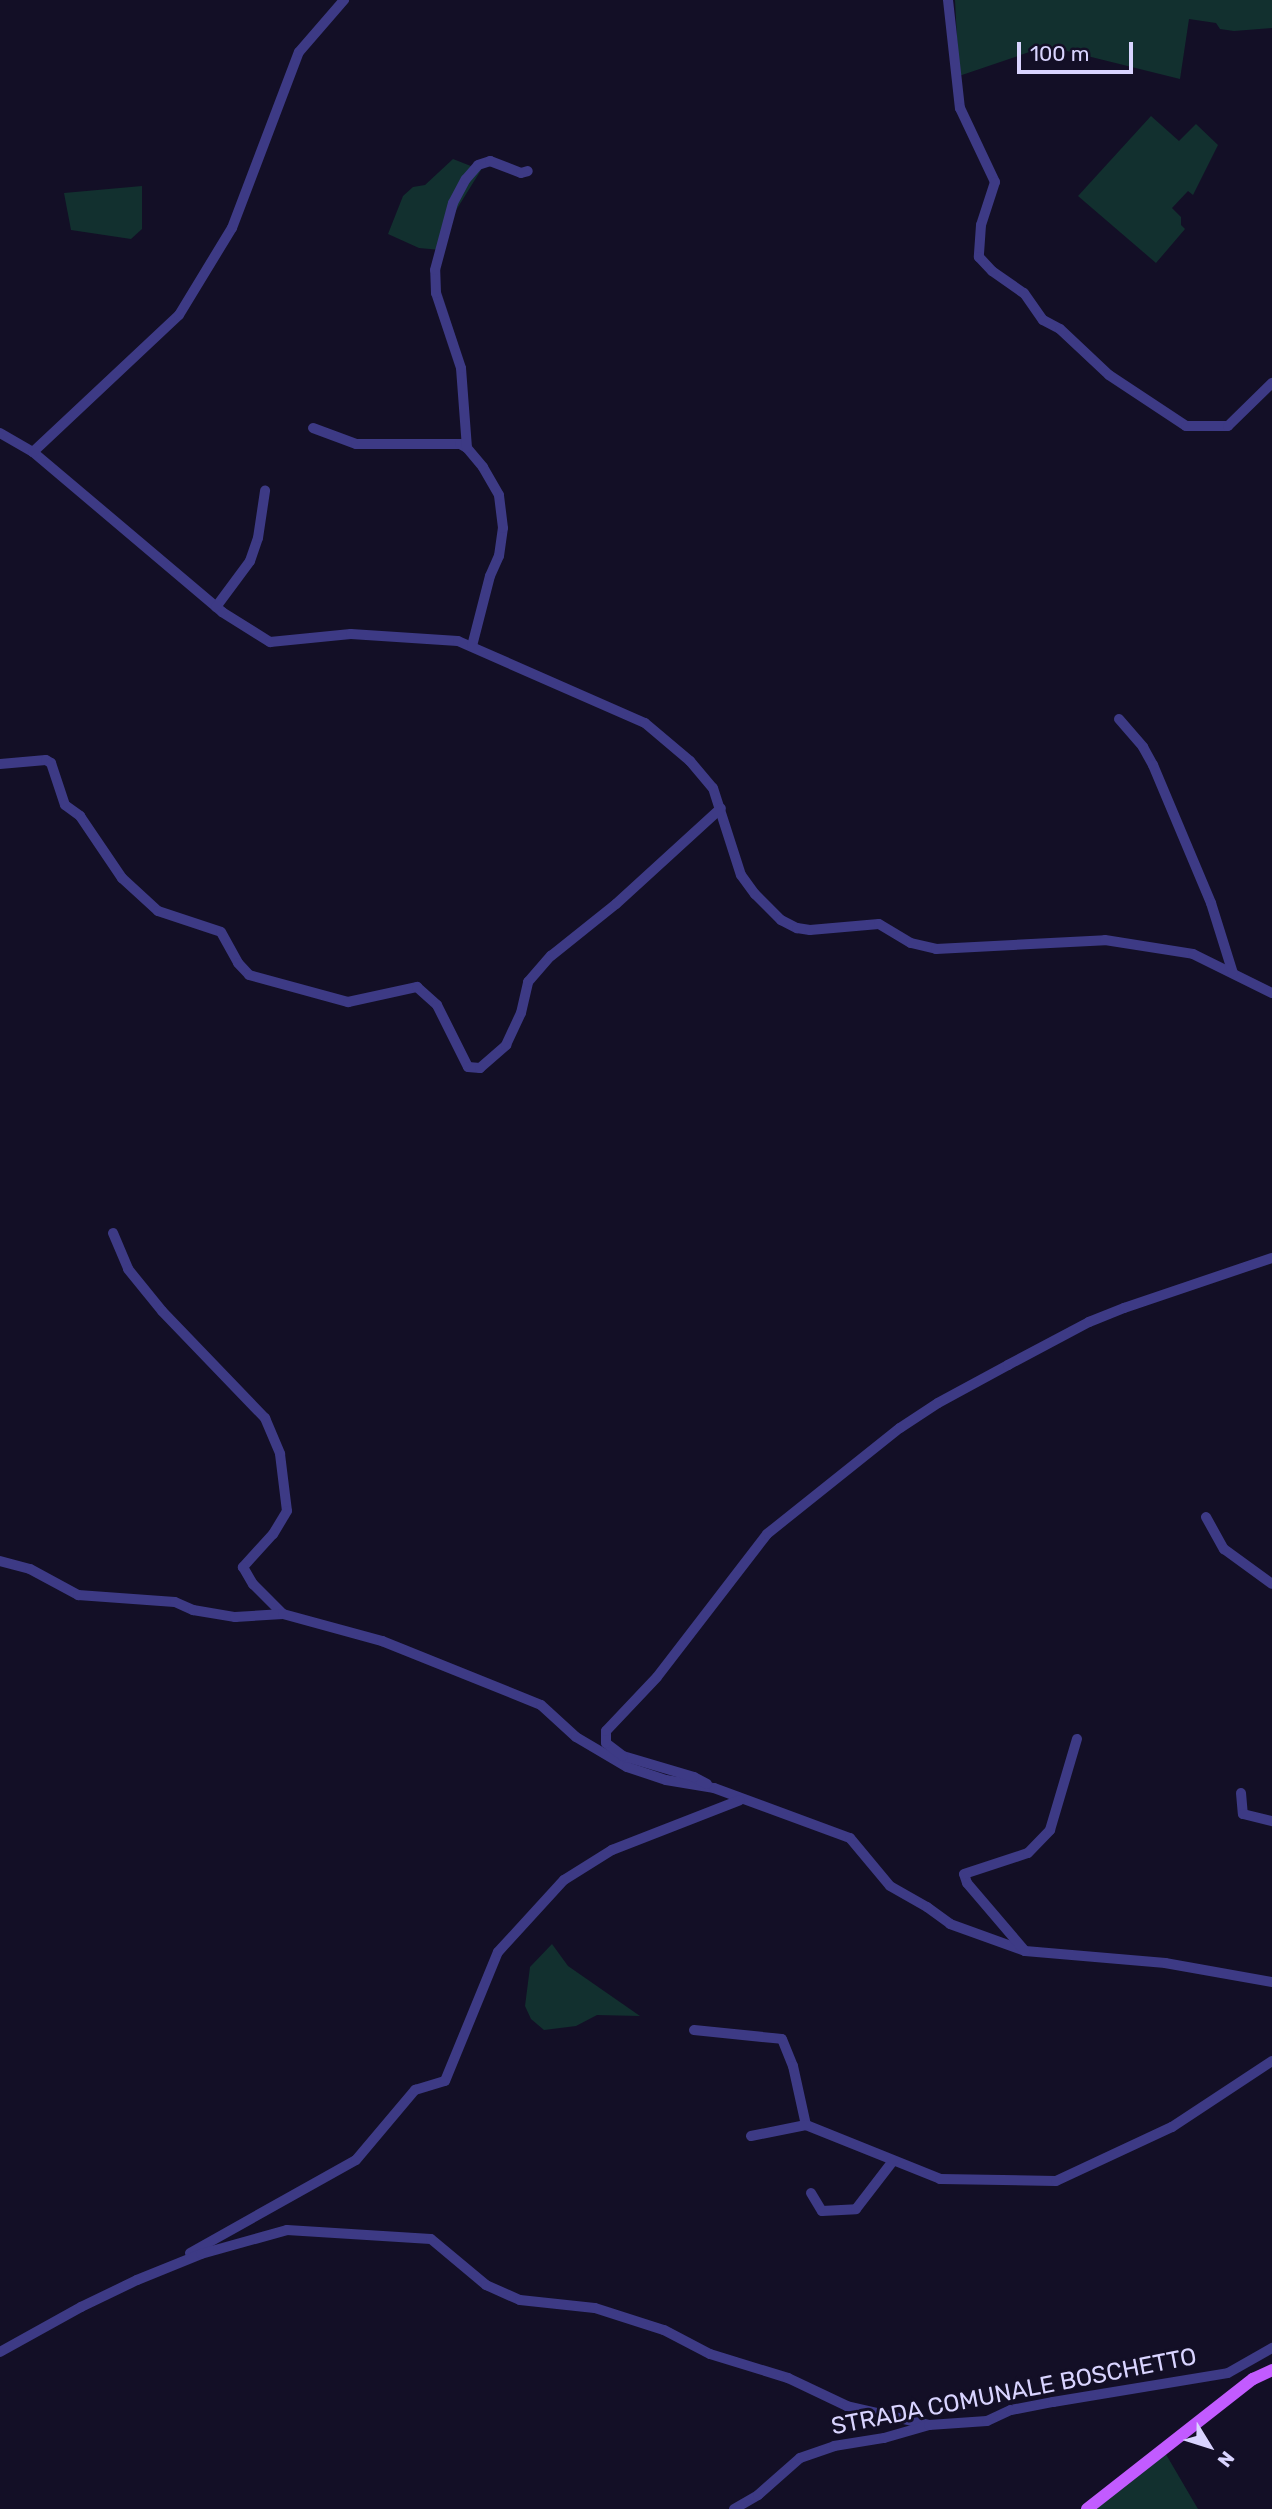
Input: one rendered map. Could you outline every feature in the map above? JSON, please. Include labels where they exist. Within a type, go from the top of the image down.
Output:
[{"type":"main road","points":[[1087,2509],[1253,2379],[1272,2372]]},
{"type":"street","points":[[33,453],[179,315],[232,228],[299,52],[344,0]]},
{"type":"street","points":[[948,0],[960,108],[995,182],[981,225],[979,257],[992,271],[1024,293],[1043,320],[1060,329],[1109,375],[1186,426],[1228,426],[1272,383]]},
{"type":"street","points":[[467,448],[461,368],[436,293],[435,270],[442,235],[453,204],[466,179],[478,165],[490,161],[521,173],[528,171]]},
{"type":"street","points":[[313,428],[356,444],[460,444],[467,448],[483,467],[499,495],[503,528],[499,556],[490,576],[472,646]]},
{"type":"street","points":[[0,433],[33,453],[216,607],[270,642],[351,634],[434,638],[472,646],[645,723],[691,761],[713,788],[741,875],[755,894],[781,920],[797,928],[810,930],[879,924],[911,943],[936,948],[1105,940],[1194,954],[1272,993]]},
{"type":"street","points":[[216,607],[250,561],[258,538],[265,491]]},
{"type":"street","points":[[1119,719],[1143,747],[1153,765],[1211,903],[1233,974]]},
{"type":"street","points":[[0,764],[51,763],[65,805],[80,816],[122,878],[158,911],[220,932],[248,975],[348,1002],[417,987],[437,1005],[468,1067],[480,1068],[506,1045],[521,1013],[528,982],[551,956],[616,904],[721,808]]},
{"type":"street","points":[[113,1233],[128,1269],[162,1311],[265,1418],[280,1454],[287,1511],[273,1534],[243,1567],[253,1584],[283,1614]]},
{"type":"street","points":[[1272,1258],[1089,1322],[938,1403],[900,1429],[767,1534],[657,1677],[606,1731],[605,1737],[611,1749],[623,1756],[694,1777],[740,1800],[850,1838],[890,1886],[950,1924],[1025,1951],[1165,1963],[1272,1982]]},
{"type":"street","points":[[1206,1517],[1224,1549],[1272,1584]]},
{"type":"street","points":[[0,1561],[30,1569],[78,1595],[175,1602],[192,1610],[235,1617],[283,1614],[382,1641],[541,1705],[576,1737],[627,1767],[666,1780],[714,1788]]},
{"type":"street","points":[[1025,1951],[967,1883],[964,1874],[1028,1853],[1049,1830],[1077,1739]]},
{"type":"street","points":[[1241,1793],[1243,1814],[1272,1821]]},
{"type":"street","points":[[153,2274],[356,2160],[415,2090],[445,2081],[498,1952],[564,1880],[612,1850],[740,1800]]},
{"type":"street","points":[[694,2030],[782,2039],[793,2066],[806,2125]]},
{"type":"street","points":[[751,2136],[806,2125],[940,2179],[1056,2181],[1172,2127],[1272,2061]]},
{"type":"street","points":[[811,2193],[822,2211],[856,2208],[893,2161]]},
{"type":"street","points":[[0,2352],[81,2306],[153,2274],[201,2254],[287,2230],[431,2239],[486,2284],[520,2300],[595,2308],[664,2330],[710,2354],[788,2378],[848,2406],[929,2425]]},
{"type":"street","name":"STRADA COMUNALE BOSCHETTO","points":[[734,2509],[758,2495],[800,2458],[834,2446],[884,2438],[929,2425],[988,2421],[1011,2410],[1228,2373],[1272,2348]]},
{"type":"green space","points":[[955,0],[1272,0],[1272,28],[1234,31],[1220,29],[1216,23],[1189,19],[1180,79],[1047,46],[959,76]]},
{"type":"green space","points":[[1151,116],[1179,141],[1196,124],[1218,145],[1193,195],[1188,191],[1172,208],[1181,217],[1181,225],[1185,229],[1156,263],[1078,196]]},
{"type":"green space","points":[[453,159],[481,170],[450,220],[441,250],[419,248],[388,234],[403,196],[413,187],[425,185]]},
{"type":"green space","points":[[142,186],[142,229],[131,239],[71,230],[64,193]]},
{"type":"green space","points":[[552,1944],[568,1966],[640,2016],[597,2015],[576,2026],[544,2030],[531,2019],[525,2006],[530,1967]]},
{"type":"green space","points":[[1164,2451],[1198,2509],[1098,2509],[1095,2504]]}]
